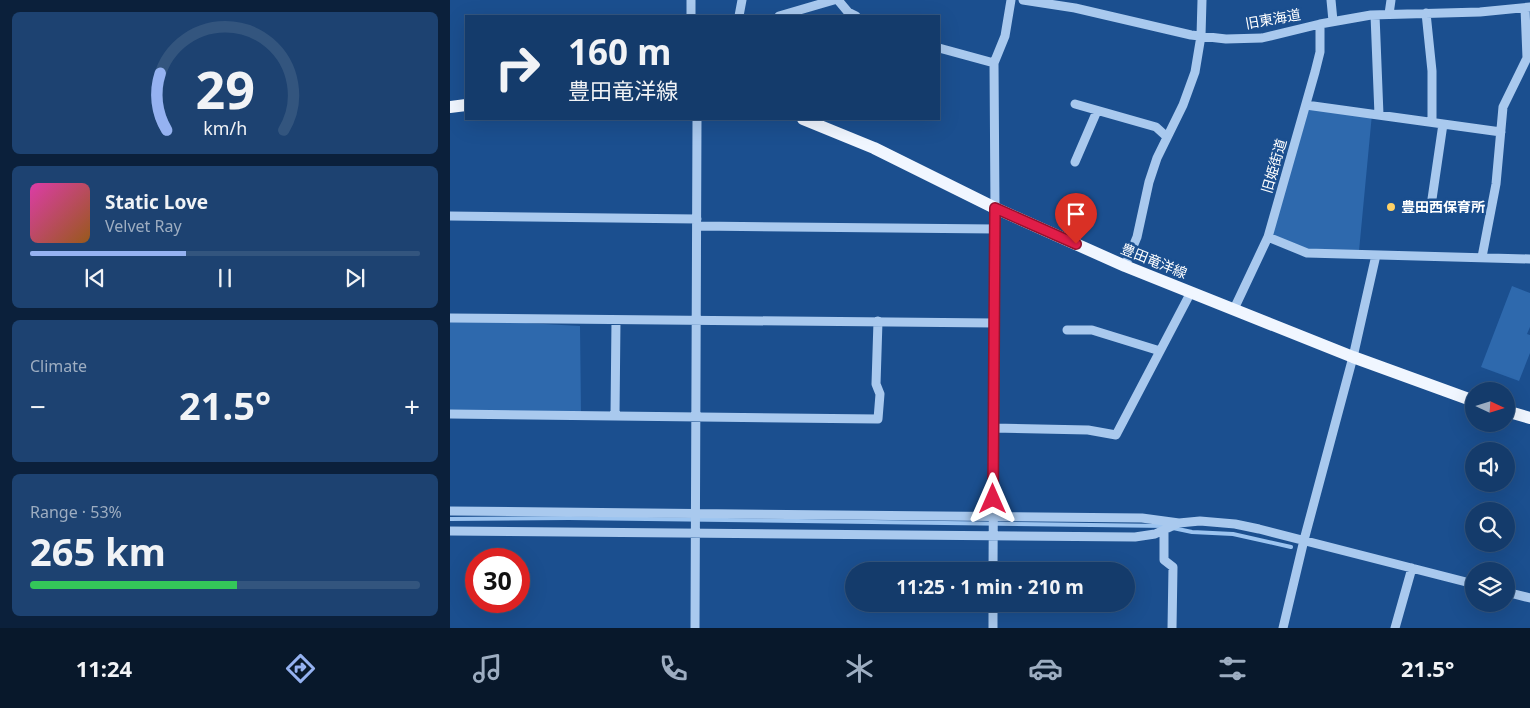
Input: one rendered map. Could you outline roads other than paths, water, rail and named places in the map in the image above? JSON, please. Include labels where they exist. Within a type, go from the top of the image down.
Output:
[{"type":"main road","points":[[450,108],[465,105]]},
{"type":"main road","name":"豊田竜洋線","points":[[805,120],[874,148],[995,208],[1125,266],[1353,357],[1465,399]]},
{"type":"main road","points":[[1515,414],[1530,418]]},
{"type":"street","points":[[691,0],[691,15]]},
{"type":"street","points":[[739,15],[742,0]]},
{"type":"street","points":[[782,15],[834,0]]},
{"type":"street","points":[[838,0],[848,12],[854,15]]},
{"type":"street","points":[[993,562],[994,63],[1005,36],[1011,0]]},
{"type":"street","name":"旧東海道","points":[[1023,0],[1075,8],[1202,36],[1226,39],[1262,38],[1333,21],[1375,15],[1480,12],[1527,8]]},
{"type":"street","points":[[1125,266],[1137,237],[1149,182],[1157,158],[1183,105],[1192,81],[1202,36],[1202,0]]},
{"type":"street","points":[[1330,0],[1333,21]]},
{"type":"street","points":[[1389,14],[1391,0]]},
{"type":"street","points":[[1482,258],[1496,184],[1503,107],[1528,59],[1527,8]]},
{"type":"street","points":[[1426,13],[1432,71],[1432,122]]},
{"type":"street","points":[[1375,15],[1379,115]]},
{"type":"street","name":"旧姫街道","points":[[1234,309],[1268,237],[1320,52],[1320,24]]},
{"type":"street","points":[[940,48],[994,63]]},
{"type":"street","points":[[1075,104],[1156,127],[1168,137]]},
{"type":"street","points":[[1306,105],[1501,132]]},
{"type":"street","points":[[1075,162],[1097,110]]},
{"type":"street","points":[[695,628],[697,120]]},
{"type":"street","points":[[1432,199],[1442,124]]},
{"type":"street","points":[[450,216],[995,229]]},
{"type":"street","points":[[1268,237],[1307,253],[1530,259]]},
{"type":"street","points":[[1283,628],[1304,540],[1353,357],[1376,255]]},
{"type":"street","points":[[994,428],[1088,430],[1116,435],[1191,292]]},
{"type":"street","points":[[450,318],[994,323]]},
{"type":"street","points":[[615,415],[616,320]]},
{"type":"street","points":[[450,414],[878,419],[880,394],[876,384],[878,321]]},
{"type":"street","points":[[1067,330],[1092,330],[1160,351]]},
{"type":"street","points":[[450,510],[1142,518],[1179,523],[1235,524],[1465,582]]},
{"type":"street","points":[[450,531],[1135,537],[1155,534],[1179,523]]},
{"type":"street","points":[[1164,530],[1164,560],[1173,567],[1172,628]]},
{"type":"street","points":[[1395,628],[1412,568]]},
{"type":"street","points":[[1515,594],[1530,598]]},
{"type":"street","points":[[993,612],[993,628]]},
{"type":"waterway","points":[[450,519],[569,518],[1166,526]]},
{"type":"waterway","points":[[1173,528],[1192,532],[1233,534],[1291,547]]},
{"type":"place","name":"豊田西保育所","points":[[1391,207]]}]
